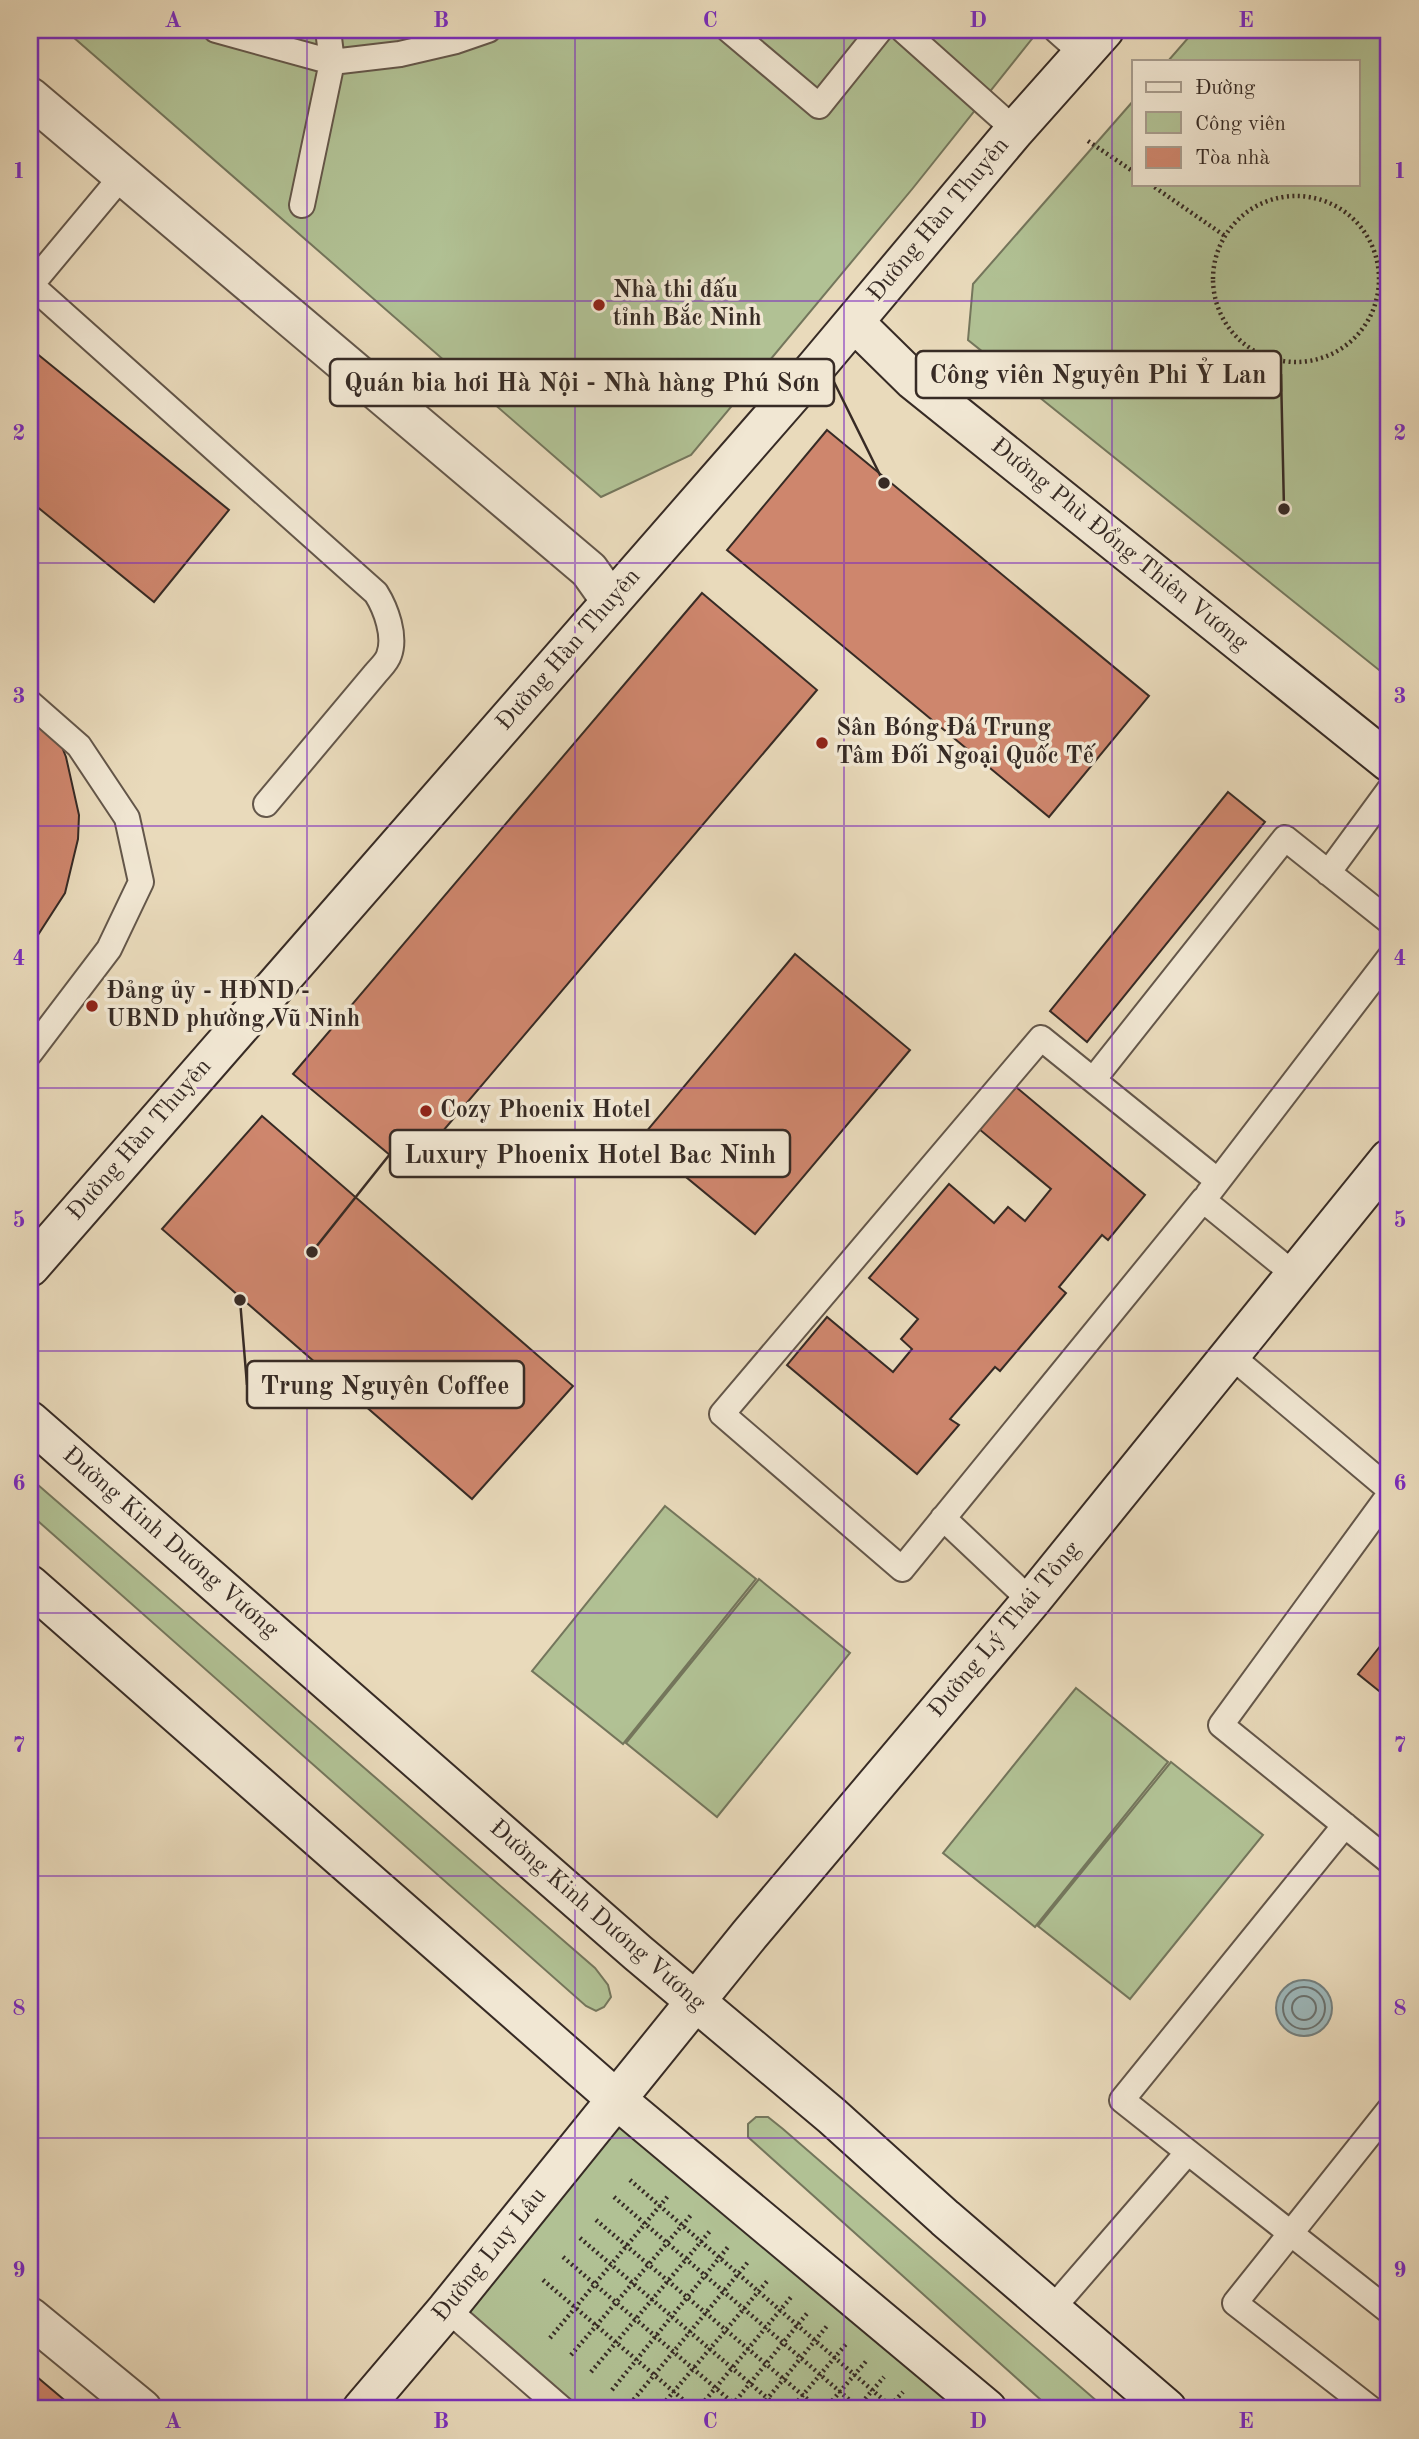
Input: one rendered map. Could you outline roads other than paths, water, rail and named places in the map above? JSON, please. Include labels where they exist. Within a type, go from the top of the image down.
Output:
[{"type":"street","name":"Đường Hàn Thuyên","points":[[30,1266],[853,322],[1015,130],[1081,38]]},
{"type":"street","points":[[30,97],[589,570],[611,601]]},
{"type":"street","name":"Đường Phù Đổng Thiên Vương","points":[[853,322],[913,380],[1389,762]]},
{"type":"street","name":"Đường Lý Thái Tông","points":[[616,2099],[1031,1601],[1389,1158]]},
{"type":"street","name":"Đường Kinh Dương Vương","points":[[30,1421],[1167,2409]]},
{"type":"street","points":[[30,1585],[616,2099],[987,2409]]},
{"type":"street","name":"Đường Luy Lâu","points":[[362,2409],[447,2309],[616,2099]]},
{"type":"street","points":[[30,2317],[142,2409]]},
{"type":"lane","points":[[216,30],[332,62],[400,54],[456,41],[488,30]]},
{"type":"lane","points":[[302,205],[332,62],[328,30]]},
{"type":"lane","points":[[729,30],[819,106],[880,30]]},
{"type":"lane","points":[[903,30],[1015,130]]},
{"type":"lane","points":[[122,176],[30,284],[376,593],[386,608],[390,635],[389,655],[266,804]]},
{"type":"lane","points":[[30,703],[79,746],[127,818],[141,882],[109,949],[30,1053]]},
{"type":"lane","points":[[1328,873],[1389,790]]},
{"type":"lane","points":[[1093,1080],[1285,838],[1389,921]]},
{"type":"lane","points":[[1295,1275],[1211,1191],[1093,1080],[1041,1038],[722,1414],[902,1569],[1211,1191],[1389,958]]},
{"type":"lane","points":[[1230,1355],[1389,1489]]},
{"type":"lane","points":[[1389,1495],[1221,1726],[1389,1861]]},
{"type":"lane","points":[[943,1518],[1031,1601]]},
{"type":"lane","points":[[1345,1825],[1122,2100],[1389,2311]]},
{"type":"lane","points":[[1371,2409],[1235,2304],[1389,2110]]},
{"type":"lane","points":[[1052,2309],[1188,2152]]},
{"type":"lane","points":[[447,2309],[562,2409]]},
{"type":"water","points":[[1304,1980],[1315,1982],[1324,1988],[1330,1997],[1330,2019],[1324,2028],[1315,2034],[1304,2036],[1293,2034],[1284,2028],[1278,2019],[1276,2008],[1278,1997],[1284,1988],[1293,1982]]},
{"type":"place","name":"Nhà thi đấu tỉnh Bắc Ninh","points":[[599,305]]},
{"type":"place","name":"Quán bia hơi Hà Nội - Nhà hàng Phú Sơn","points":[[884,483]]},
{"type":"place","name":"Công viên Nguyên Phi Ỷ Lan","points":[[1284,509]]},
{"type":"place","name":"Sân Bóng Đá Trung Tâm Đối Ngoại Quốc Tế","points":[[822,743]]},
{"type":"place","name":"Đảng ủy - HĐND - UBND phường Vũ Ninh","points":[[92,1006]]},
{"type":"place","name":"Cozy Phoenix Hotel","points":[[426,1111]]},
{"type":"place","name":"Luxury Phoenix Hotel Bac Ninh","points":[[312,1252]]},
{"type":"place","name":"Trung Nguyên Coffee","points":[[240,1300]]}]
